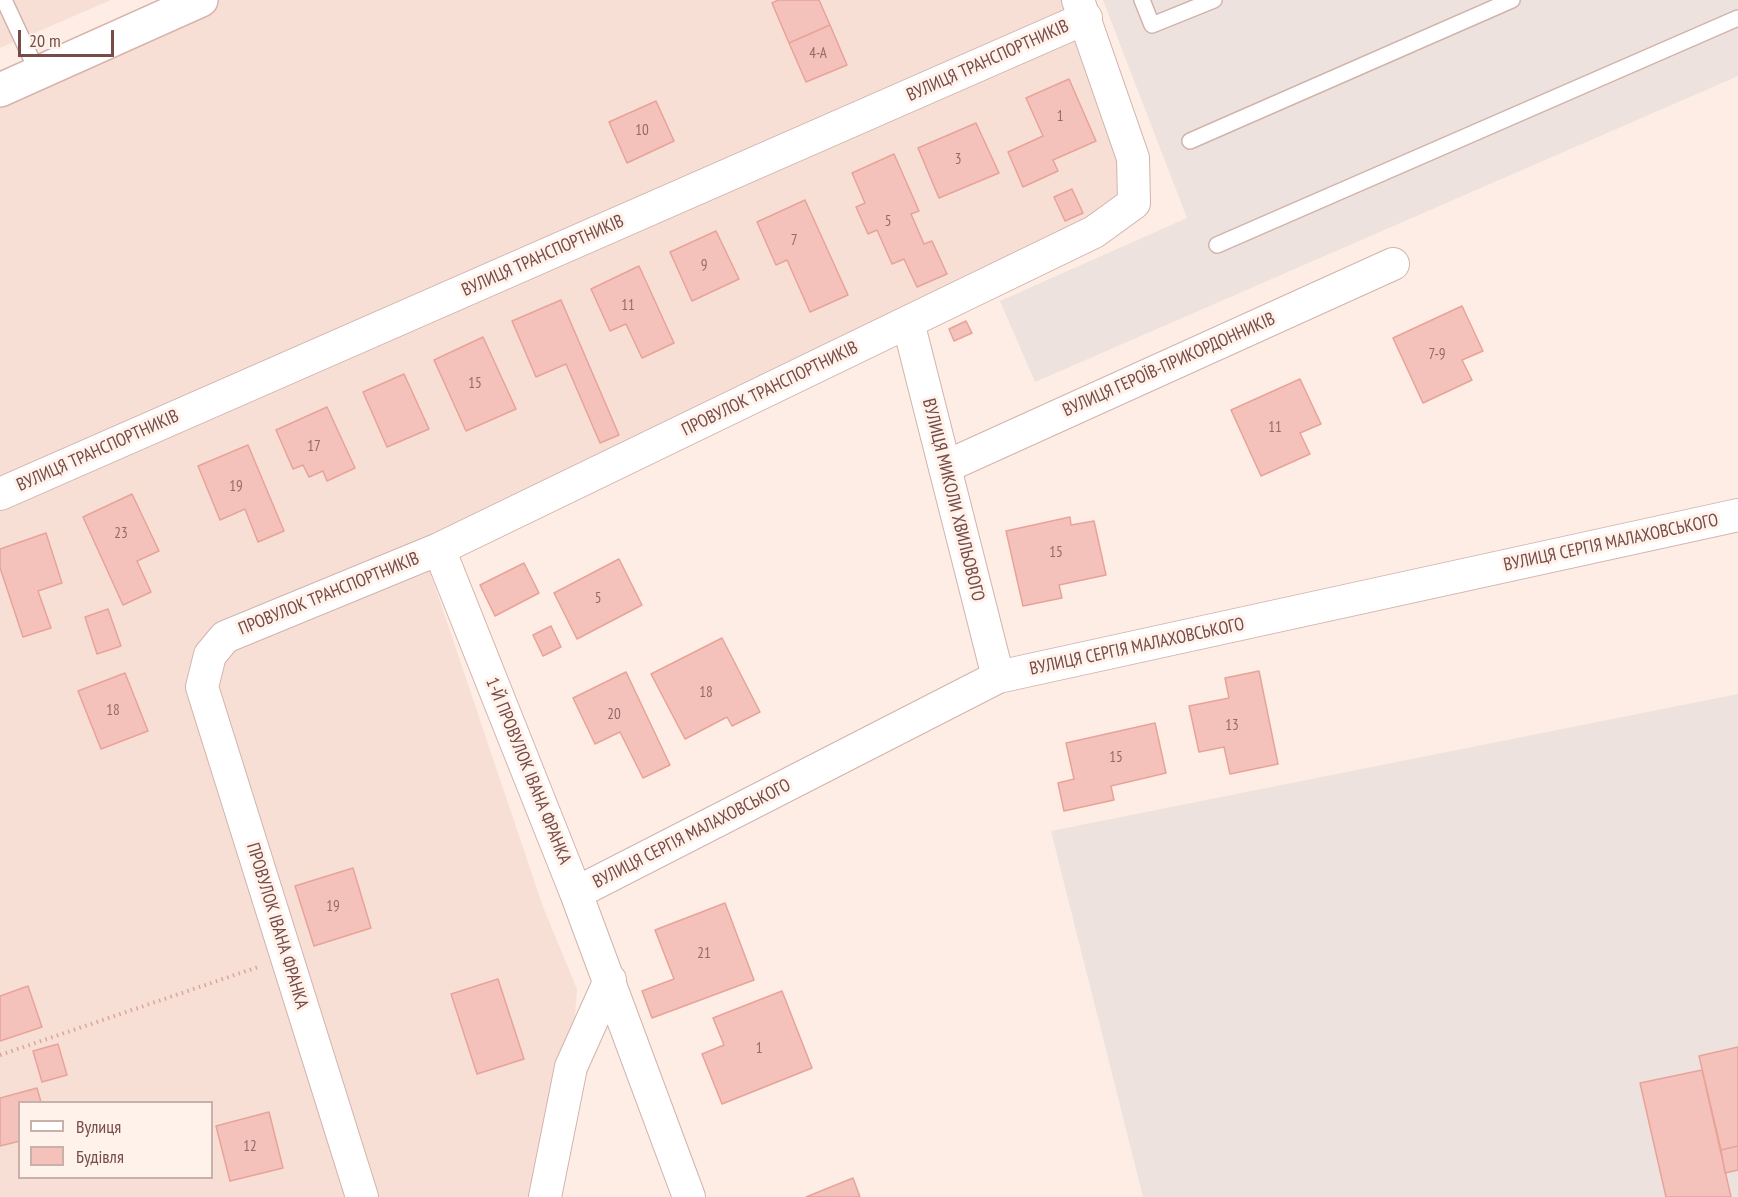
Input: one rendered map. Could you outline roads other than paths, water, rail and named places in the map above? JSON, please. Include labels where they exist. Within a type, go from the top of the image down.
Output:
[{"type":"main road","points":[[0,90],[201,0]]},
{"type":"street","name":"ПРОВУЛОК ТРАНСПОРТНИКІВ","points":[[210,655],[225,637],[439,549],[1094,232],[1134,203],[1133,158],[1082,9]]},
{"type":"street","name":"ВУЛИЦЯ ТРАНСПОРТНИКІВ","points":[[0,494],[1082,9]]},
{"type":"street","name":"ВУЛИЦЯ ГЕРОЇВ-ПРИКОРДОННИКІВ","points":[[945,467],[1393,264]]},
{"type":"street","name":"ВУЛИЦЯ МИКОЛИ ХВИЛЬОВОГО","points":[[908,322],[998,677]]},
{"type":"street","name":"ВУЛИЦЯ СЕРГІЯ МАЛАХОВСЬКОГО","points":[[576,893],[998,677],[1738,515]]},
{"type":"street","name":"1-Й ПРОВУЛОК ІВАНА ФРАНКА","points":[[439,549],[610,980],[689,1197]]},
{"type":"street","name":"ПРОВУЛОК ІВАНА ФРАНКА","points":[[210,655],[202,687],[362,1197]]},
{"type":"street","points":[[545,1197],[571,1067],[610,980]]},
{"type":"lane","points":[[4,0],[38,73]]},
{"type":"lane","points":[[1142,0],[1152,25],[1214,0]]},
{"type":"lane","points":[[1190,141],[1512,0]]},
{"type":"lane","points":[[1217,245],[1738,18]]}]
